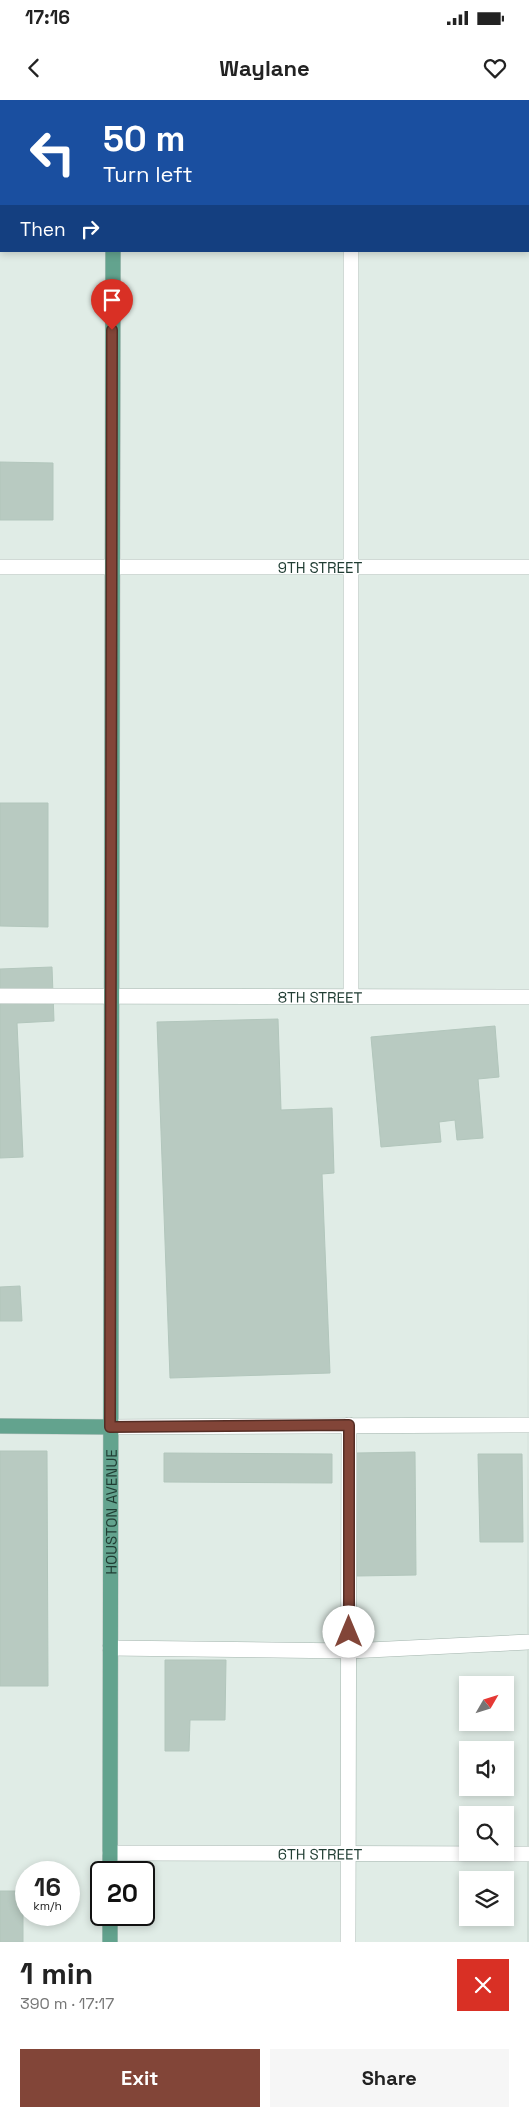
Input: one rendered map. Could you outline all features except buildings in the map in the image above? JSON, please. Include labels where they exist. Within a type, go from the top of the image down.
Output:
[{"type":"main road","name":"HOUSTON AVENUE","points":[[110,1861],[113,252]]},
{"type":"main road","points":[[0,1426],[110,1427]]},
{"type":"main road","points":[[110,1926],[110,1942]]},
{"type":"street","points":[[351,252],[351,997]]},
{"type":"street","name":"9TH STREET","points":[[0,567],[529,566]]},
{"type":"street","name":"8TH STREET","points":[[0,996],[529,997]]},
{"type":"street","points":[[348,1942],[349,1425]]},
{"type":"street","points":[[110,1427],[529,1425]]},
{"type":"street","points":[[110,1648],[349,1651],[529,1642]]},
{"type":"street","name":"6TH STREET","points":[[110,1853],[529,1854]]},
{"type":"shaded area","points":[[528,1225],[529,1942],[527,1942]]},
{"type":"route","points":[[112,330],[110,1427],[349,1425],[349,1632]]}]
